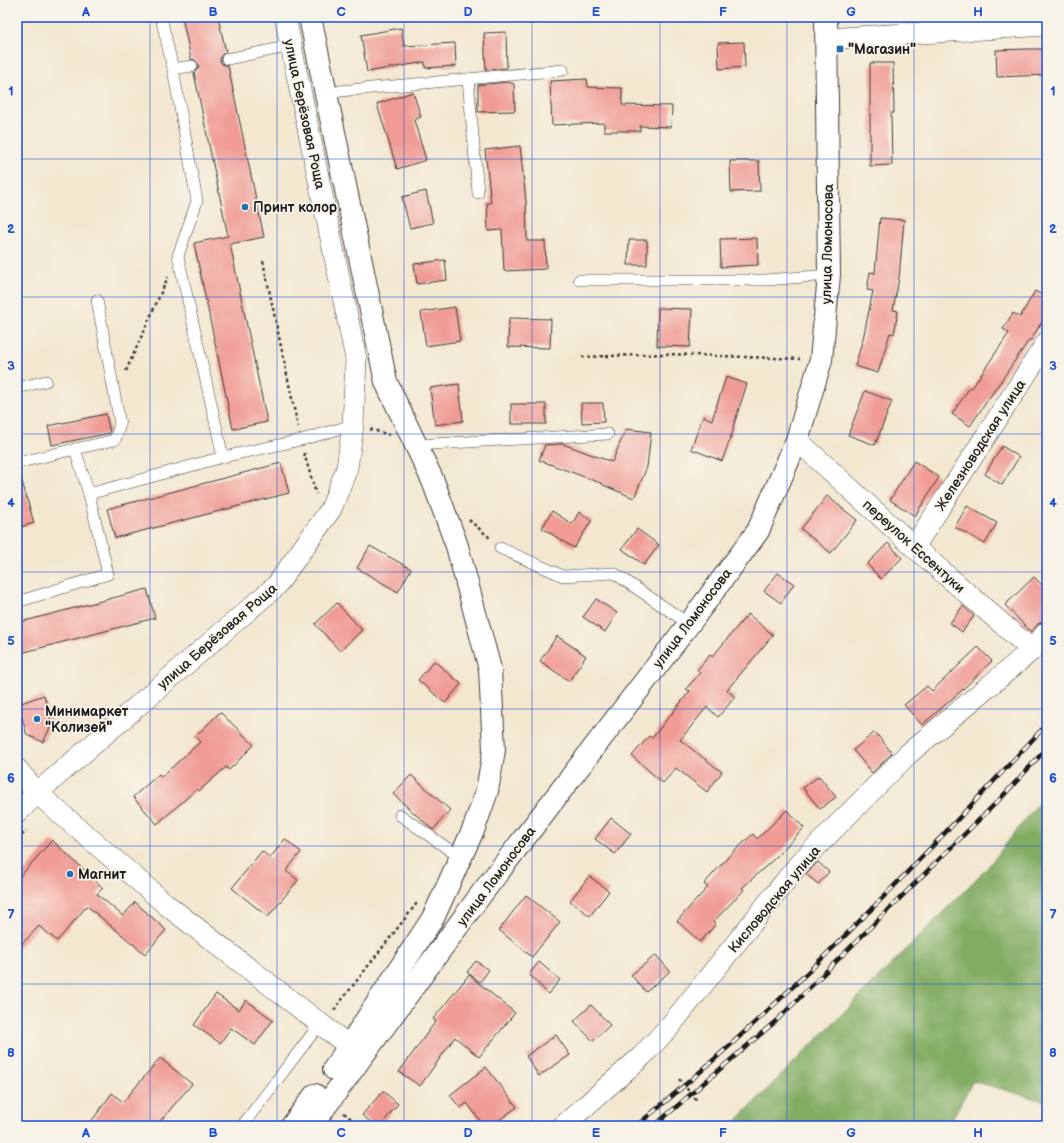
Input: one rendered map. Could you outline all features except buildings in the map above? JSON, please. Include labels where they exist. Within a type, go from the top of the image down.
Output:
[{"type":"main road","points":[[310,17],[325,96],[386,382],[433,481],[457,546],[490,669],[494,750],[487,791],[461,858],[433,918],[356,1052]]},
{"type":"main road","name":"улица Ломоносова","points":[[292,1126],[356,1052],[482,893],[689,624],[758,531],[797,440],[820,360],[829,275],[826,17]]},
{"type":"main road","name":"улица Ломоносова","points":[[311,1126],[356,1052]]},
{"type":"street","name":"улица Берёзовая Роща","points":[[22,821],[37,793],[276,586],[331,509],[360,430],[356,359],[285,17]]},
{"type":"street","points":[[827,39],[988,23],[1047,25]]},
{"type":"street","name":"Железноводская улица","points":[[914,547],[1047,342]]},
{"type":"street","name":"переулок Ессентуки","points":[[797,440],[914,547],[1032,650]]},
{"type":"street","name":"Кисловодская улица","points":[[564,1126],[642,1056],[670,1026],[804,858],[908,754],[1032,650],[1047,632]]},
{"type":"street","points":[[17,770],[37,793],[168,906],[356,1052]]},
{"type":"lane","points":[[161,17],[173,69],[197,201],[178,256],[223,457]]},
{"type":"lane","points":[[227,59],[291,46]]},
{"type":"lane","points":[[173,69],[192,66]]},
{"type":"lane","points":[[325,96],[340,91],[563,70]]},
{"type":"lane","points":[[468,79],[478,193]]},
{"type":"lane","points":[[579,280],[766,280],[829,275]]},
{"type":"lane","points":[[17,463],[115,440],[120,424],[97,300]]},
{"type":"lane","points":[[17,388],[46,381]]},
{"type":"lane","points":[[89,494],[223,457],[301,440],[360,430]]},
{"type":"lane","points":[[415,445],[608,434]]},
{"type":"lane","points":[[17,602],[108,574],[89,494],[75,449]]},
{"type":"lane","points":[[500,548],[562,576],[614,573],[689,624]]},
{"type":"lane","points":[[400,815],[461,858]]},
{"type":"lane","points":[[242,1126],[324,1027]]},
{"type":"path","points":[[115,395],[178,256]]},
{"type":"path","points":[[263,261],[301,440],[317,499]]},
{"type":"path","points":[[582,357],[666,354],[820,360]]},
{"type":"path","points":[[360,430],[368,428],[390,435]]},
{"type":"path","points":[[17,839],[22,821]]},
{"type":"path","points":[[324,1027],[334,1008],[421,898]]},
{"type":"path","points":[[678,1078],[697,1101]]},
{"type":"path","points":[[341,1110],[360,1126]]},
{"type":"green space","points":[[1047,792],[1047,1102],[973,1081],[948,1126],[731,1126],[988,867]]},
{"type":"railway","points":[[636,1126],[691,1080],[797,983],[899,881],[1047,724]]},
{"type":"railway","points":[[654,1126],[777,1020],[1001,798],[1047,748]]},
{"type":"place","name":"\"Магазин\"","points":[[840,49]]},
{"type":"place","name":"Принт колор","points":[[245,207]]},
{"type":"place","name":"Минимаркет \"Колизей\"","points":[[37,719]]},
{"type":"place","name":"Магнит","points":[[70,874]]}]
